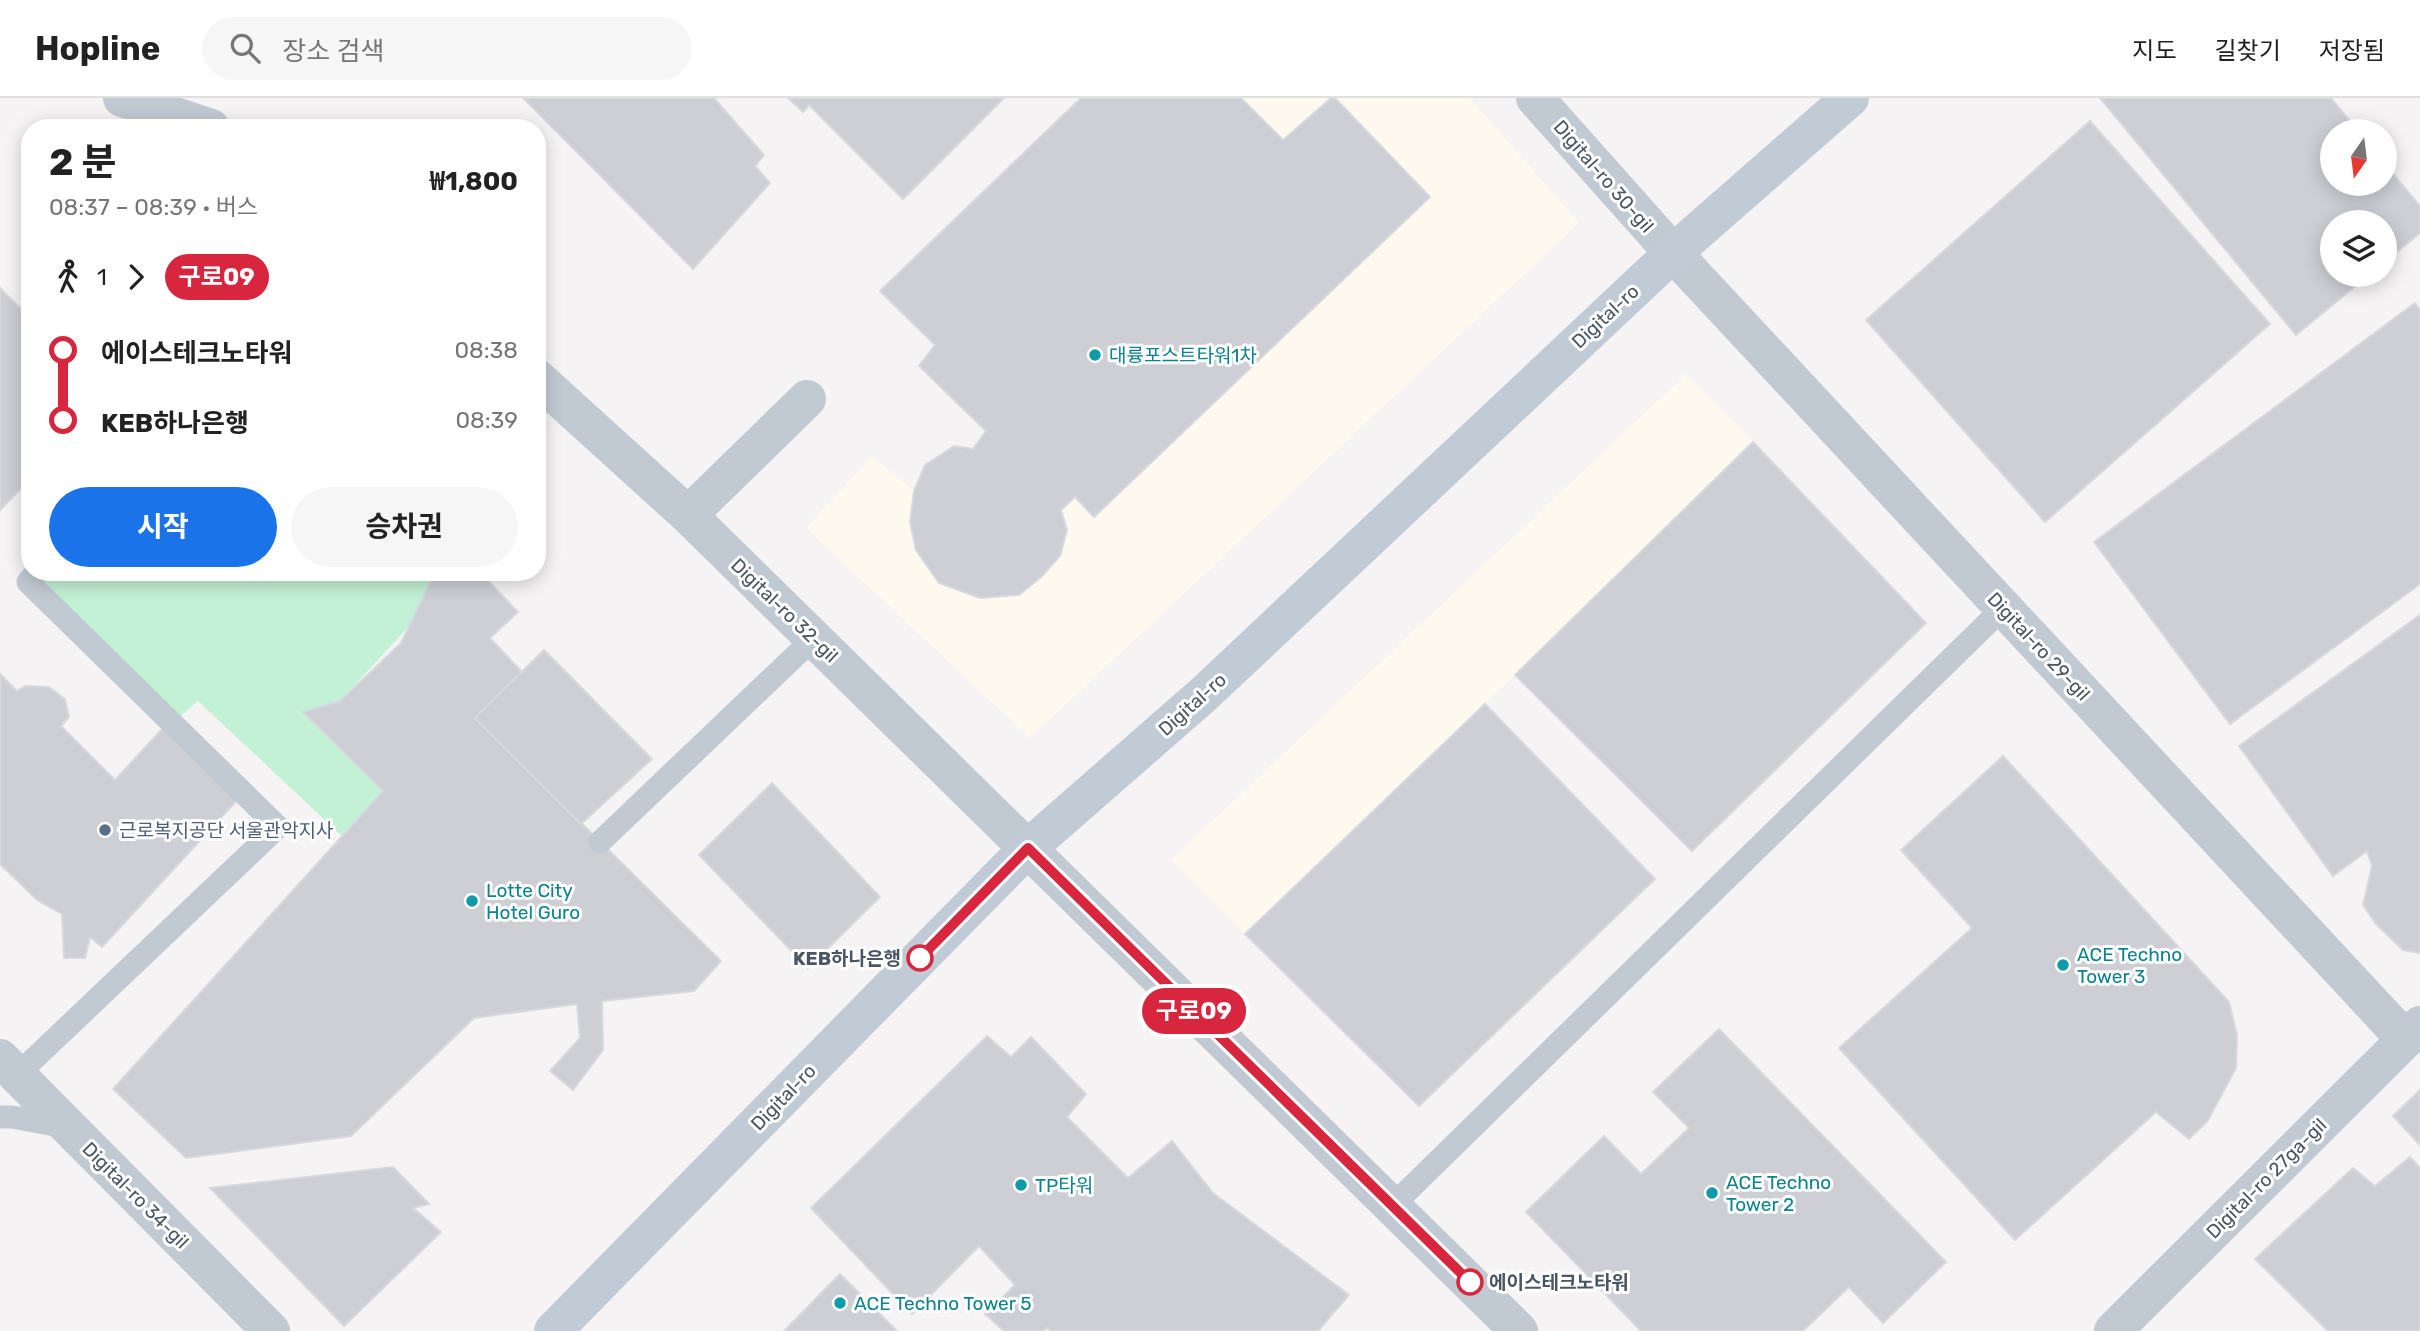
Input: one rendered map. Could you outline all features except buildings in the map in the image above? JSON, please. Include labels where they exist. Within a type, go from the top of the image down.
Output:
[{"type":"main road","name":"Digital-ro","points":[[553,1331],[1028,848],[1204,694],[1672,253],[1850,98]]},
{"type":"street","points":[[122,98],[184,119]]},
{"type":"street","name":"Digital-ro 30-gil","points":[[1535,98],[1672,253]]},
{"type":"street","name":"Digital-ro 29-gil","points":[[1672,253],[2003,608],[2412,1032]]},
{"type":"street","name":"Digital-ro 32-gil","points":[[546,385],[688,515],[1520,1331]]},
{"type":"street","points":[[688,515],[807,399]]},
{"type":"street","name":"Digital-ro 27ga-gil","points":[[2113,1331],[2412,1032]]},
{"type":"street","name":"Digital-ro 34-gil","points":[[8,1066],[271,1331]]},
{"type":"lane","points":[[8,1066],[278,827],[29,581]]},
{"type":"lane","points":[[1392,1206],[2003,608]]},
{"type":"lane","points":[[600,842],[814,638]]},
{"type":"lane","points":[[0,1117],[69,1128]]},
{"type":"shaded area","points":[[1241,98],[1331,98],[1283,140]]},
{"type":"shaded area","points":[[1335,98],[1470,98],[1579,223],[1030,738],[806,528],[872,456],[914,491],[910,521],[916,550],[939,583],[980,598],[1019,595],[1060,556],[1067,530],[1061,510],[1075,497],[1094,516],[1430,197]]},
{"type":"shaded area","points":[[1686,374],[1753,442],[1245,934],[1171,860]]},
{"type":"green space","points":[[437,581],[410,625],[340,701],[383,791],[342,836],[198,701],[172,723],[28,582]]},
{"type":"bus line","name":"구로09","points":[[920,958],[1028,848],[1470,1282]]},
{"type":"place","name":"대륭포스트타워1차","points":[[1095,355]]},
{"type":"place","name":"근로복지공단 서울관악지사","points":[[105,830]]},
{"type":"place","name":"Lotte City Hotel Guro","points":[[472,901]]},
{"type":"place","name":"KEB하나은행","points":[[920,958]]},
{"type":"place","name":"ACE Techno Tower 3","points":[[2063,965]]},
{"type":"place","name":"TP타워","points":[[1021,1185]]},
{"type":"place","name":"ACE Techno Tower 2","points":[[1712,1193]]},
{"type":"place","name":"에이스테크노타워","points":[[1470,1282]]},
{"type":"place","name":"ACE Techno Tower 5","points":[[840,1303]]}]
